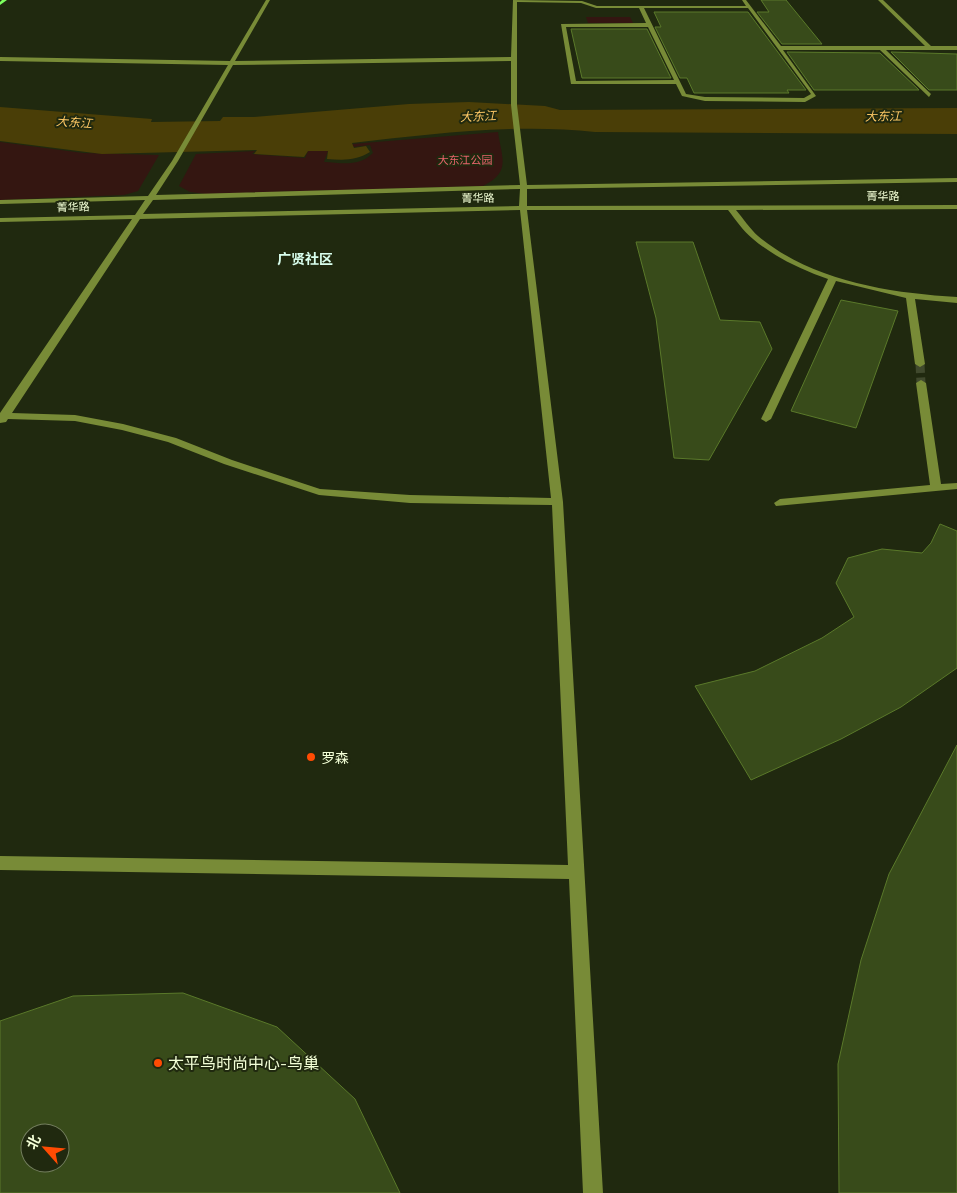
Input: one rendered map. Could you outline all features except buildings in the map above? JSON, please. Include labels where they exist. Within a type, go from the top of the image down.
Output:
[{"type":"main road","points":[[0,4],[5,0]]},
{"type":"street","points":[[2,419],[174,161],[268,0]]},
{"type":"street","points":[[593,1193],[557,502],[523,208],[525,188],[514,104],[515,0],[582,2],[596,7],[749,7]]},
{"type":"street","points":[[641,7],[684,95],[705,99],[805,100],[814,95],[744,0]]},
{"type":"street","points":[[880,0],[930,48]]},
{"type":"street","points":[[649,25],[563,25],[573,83],[677,82]]},
{"type":"street","points":[[780,48],[957,48]]},
{"type":"street","points":[[881,48],[929,95]]},
{"type":"street","points":[[0,59],[232,63],[515,59]]},
{"type":"street","points":[[0,202],[525,188],[957,180]]},
{"type":"street","name":"菁华路","points":[[0,220],[523,208],[957,207]]},
{"type":"street","points":[[731,209],[755,237],[787,257],[834,278],[886,294],[957,300]]},
{"type":"street","points":[[766,419],[834,278]]},
{"type":"street","points":[[910,296],[920,364]]},
{"type":"street","points":[[921,383],[936,488]]},
{"type":"street","points":[[2,419],[75,418],[123,427],[172,440],[228,462],[320,492],[410,499],[557,502]]},
{"type":"street","points":[[780,502],[957,486]]},
{"type":"street","points":[[0,863],[576,872]]},
{"type":"green space","points":[[586,17],[630,17],[633,23],[588,23]]},
{"type":"green space","name":"大东江公园","points":[[498,132],[503,164],[498,175],[483,186],[206,194],[190,192],[179,186],[196,154],[255,151],[252,154],[305,158],[308,151],[328,151],[324,162],[350,163],[362,160],[373,153],[370,145],[354,147],[352,144]]},
{"type":"green space","points":[[0,142],[83,153],[159,155],[138,191],[124,195],[0,200]]},
{"type":"water","name":"大东江","points":[[469,102],[545,106],[560,110],[957,108],[957,134],[595,132],[504,129],[443,133],[352,143],[354,148],[366,146],[370,152],[360,157],[344,160],[327,159],[328,151],[308,151],[304,157],[254,154],[257,150],[102,154],[0,141],[0,107],[152,119],[151,122],[220,121],[223,117],[254,117],[409,104]]},
{"type":"tunnel","points":[[920,364],[921,383]]},
{"type":"place","name":"罗森","points":[[311,757]]},
{"type":"place","name":"太平鸟时尚中心-鸟巢","points":[[158,1063]]},
{"type":"district","name":"广贤社区","points":[[305,258]]}]
